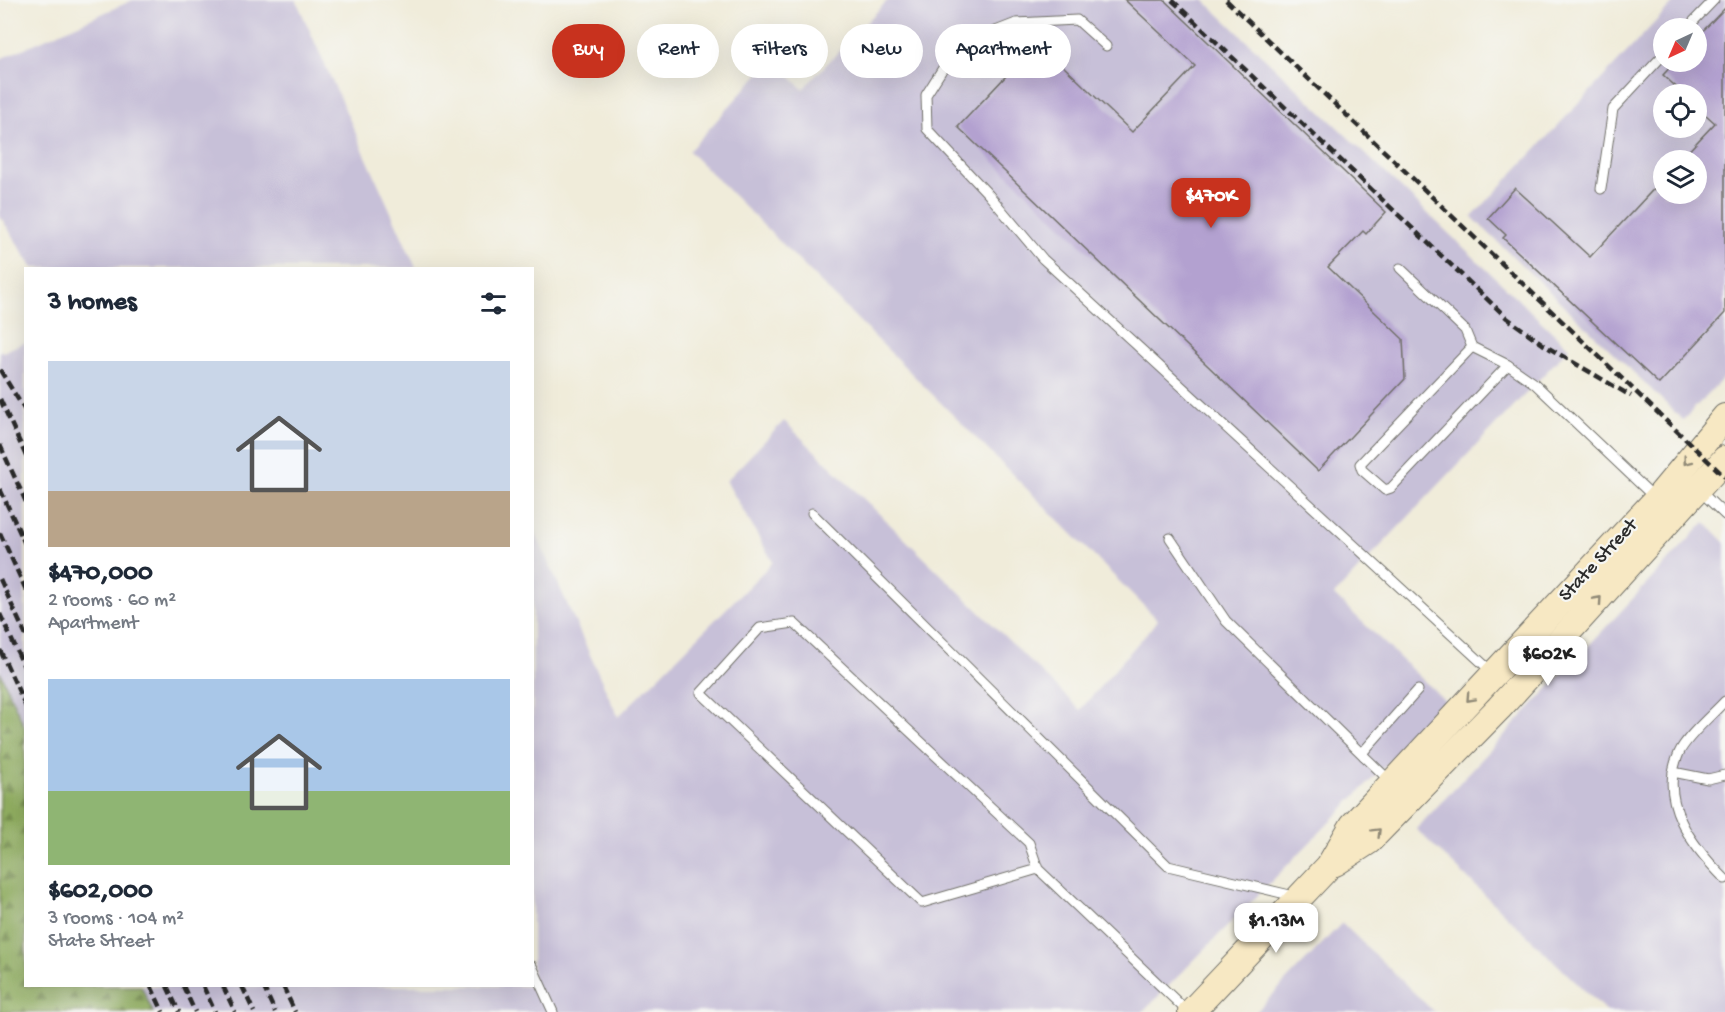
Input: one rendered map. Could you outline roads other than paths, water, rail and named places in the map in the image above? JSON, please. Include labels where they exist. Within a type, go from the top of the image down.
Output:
[{"type":"street","name":"State Street","points":[[1190,1012],[1329,866],[1353,825],[1657,500],[1725,417]]},
{"type":"street","name":"State Street","points":[[1329,866],[1369,840],[1500,708],[1725,459]]},
{"type":"lane","points":[[1697,18],[1714,0]]},
{"type":"lane","points":[[1106,46],[1077,20],[1016,23],[957,46],[926,95],[927,129],[989,195],[1043,259],[1176,385],[1494,673]]},
{"type":"lane","points":[[1601,189],[1613,109],[1653,66]]},
{"type":"lane","points":[[1400,268],[1465,330],[1472,346],[1508,365],[1534,383],[1657,500]]},
{"type":"lane","points":[[1472,346],[1360,464],[1362,470],[1384,490],[1391,488],[1508,365]]},
{"type":"lane","points":[[1698,489],[1725,515]]},
{"type":"lane","points":[[812,513],[1168,866],[1300,897]]},
{"type":"lane","points":[[1170,538],[1226,621],[1392,783]]},
{"type":"lane","points":[[1038,869],[922,903],[701,693],[760,628],[794,623],[1029,843],[1038,869],[1190,1012]]},
{"type":"lane","points":[[1364,756],[1366,746],[1418,690]]},
{"type":"lane","points":[[1725,701],[1679,751],[1674,772],[1673,807],[1700,854],[1725,879]]},
{"type":"lane","points":[[1674,772],[1708,779],[1725,775]]},
{"type":"lane","points":[[534,970],[553,1012]]},
{"type":"railway","points":[[1172,0],[1507,318],[1547,347],[1631,396]]},
{"type":"railway","points":[[1226,0],[1725,477]]},
{"type":"railway","points":[[0,370],[24,409]]},
{"type":"railway","points":[[0,399],[24,452]]},
{"type":"railway","points":[[0,445],[24,498]]},
{"type":"railway","points":[[0,489],[24,542]]},
{"type":"railway","points":[[0,533],[24,586]]},
{"type":"railway","points":[[0,579],[24,632]]},
{"type":"railway","points":[[0,614],[24,667]]},
{"type":"railway","points":[[0,650],[24,703]]},
{"type":"railway","points":[[151,987],[163,1012]]},
{"type":"railway","points":[[167,987],[179,1012]]},
{"type":"railway","points":[[183,987],[195,1012]]},
{"type":"railway","points":[[203,987],[215,1012]]},
{"type":"railway","points":[[223,987],[235,1012]]},
{"type":"railway","points":[[242,987],[254,1012]]},
{"type":"railway","points":[[263,987],[275,1012]]},
{"type":"railway","points":[[283,987],[295,1012]]}]
